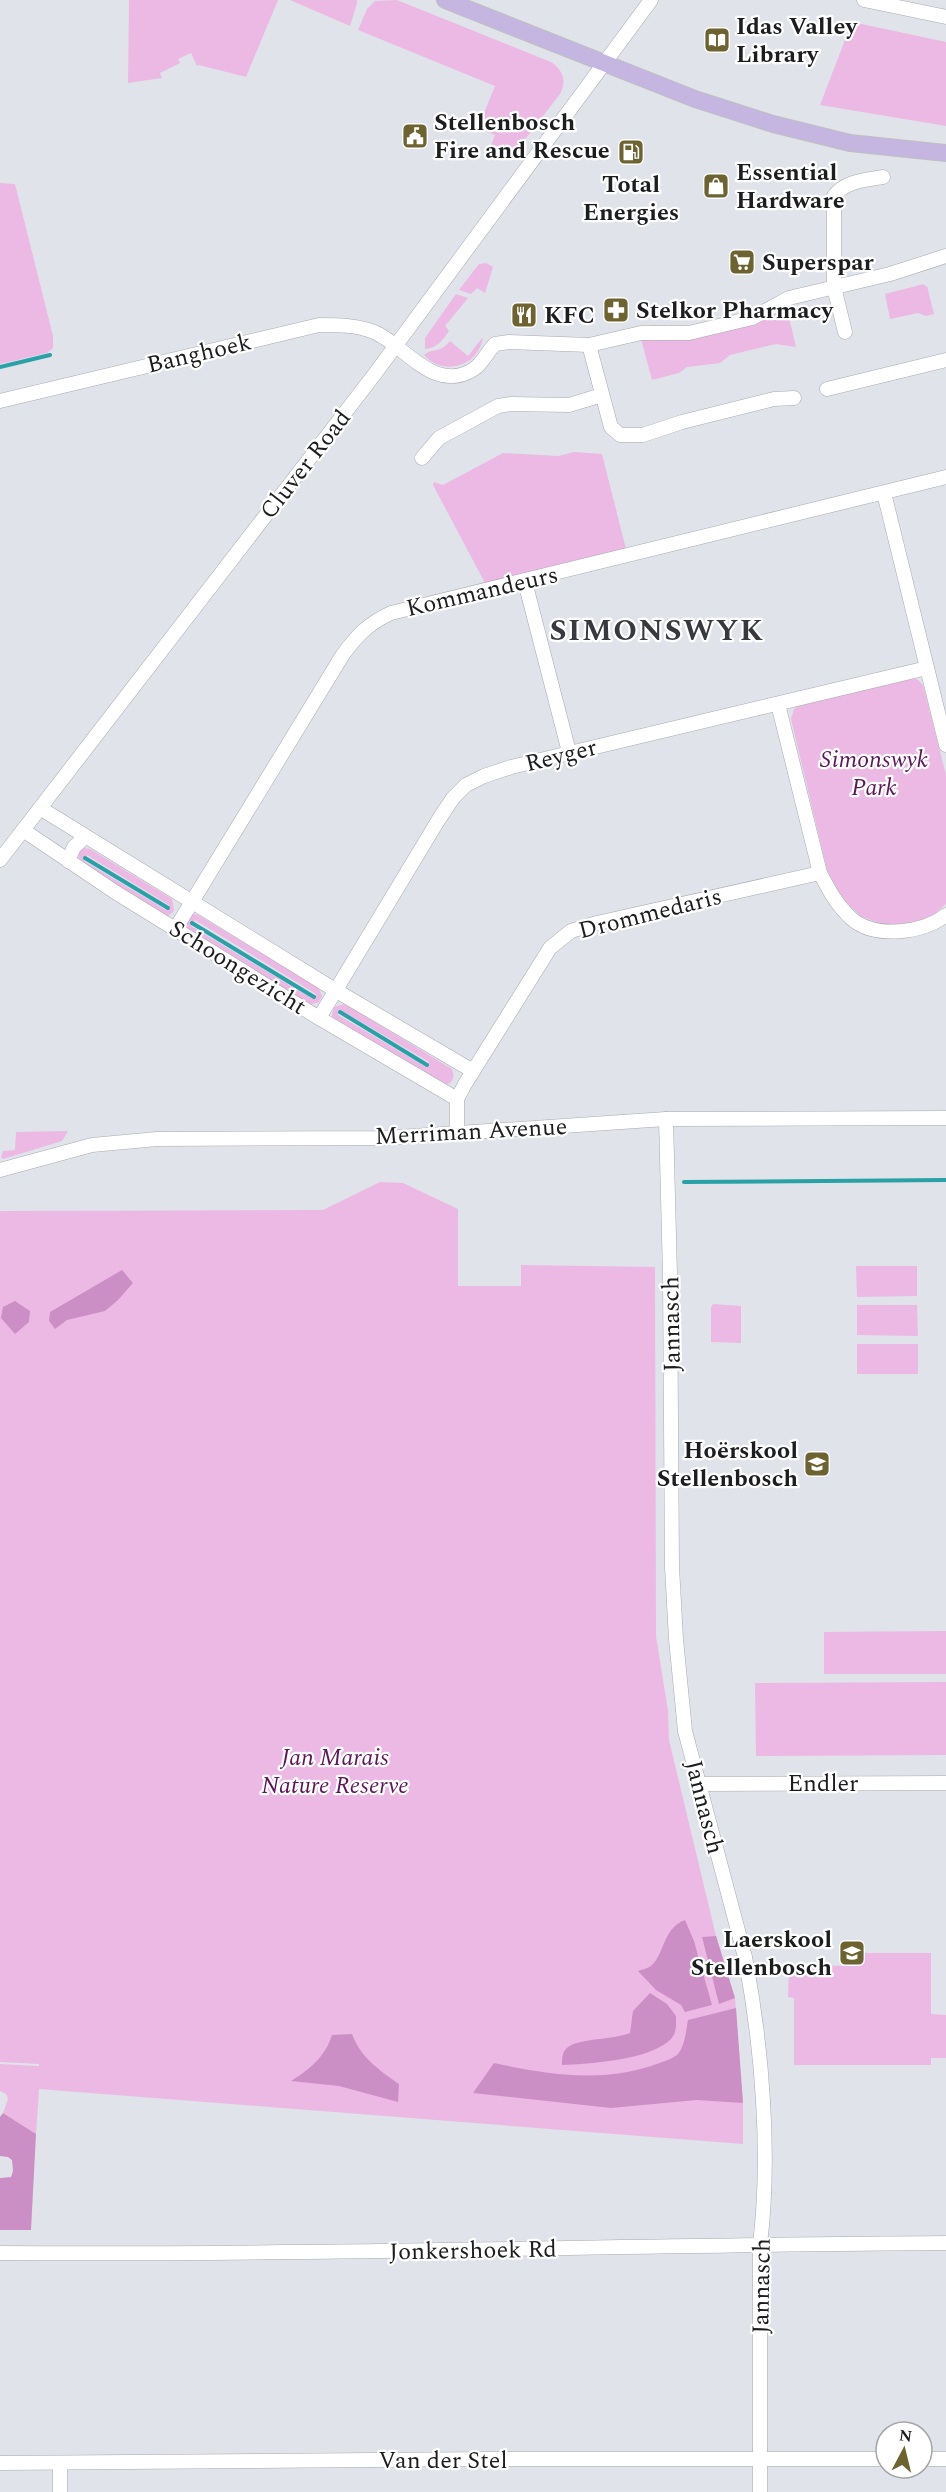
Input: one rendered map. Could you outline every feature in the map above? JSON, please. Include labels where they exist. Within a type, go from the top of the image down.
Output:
[{"type":"main road","points":[[445,0],[695,99],[812,135],[850,143],[946,153]]},
{"type":"street","name":"Cluver Road","points":[[0,860],[394,347],[651,0]]},
{"type":"street","points":[[864,0],[946,17]]},
{"type":"street","points":[[845,333],[834,288],[834,196],[841,187],[859,180],[883,177]]},
{"type":"street","points":[[794,398],[774,399],[632,436],[620,435],[611,427],[589,345],[641,333],[689,333],[752,318],[789,298],[890,274],[946,256]]},
{"type":"street","name":"Banghoek","points":[[0,401],[319,325],[364,328],[376,332],[413,361],[435,373],[451,376],[474,370],[495,344],[509,342],[589,345]]},
{"type":"street","points":[[827,390],[946,360]]},
{"type":"street","points":[[422,458],[439,438],[498,406],[511,404],[569,405],[602,395]]},
{"type":"street","name":"Kommandeurs","points":[[176,928],[342,656],[359,634],[372,622],[392,613],[946,477]]},
{"type":"street","points":[[884,493],[946,745]]},
{"type":"street","points":[[525,582],[569,752]]},
{"type":"street","name":"Reyger","points":[[319,1018],[453,798],[466,785],[484,776],[569,752],[927,668]]},
{"type":"street","points":[[778,704],[820,873],[832,897],[854,921],[884,932],[920,929],[946,915]]},
{"type":"street","name":"Schoongezicht","points":[[40,807],[191,902],[472,1071]]},
{"type":"street","name":"Schoongezicht","points":[[23,830],[68,861],[319,1018],[457,1099]]},
{"type":"street","points":[[68,861],[74,847],[85,837]]},
{"type":"street","name":"Drommedaris","points":[[457,1133],[457,1099],[542,958],[557,940],[571,931],[624,916],[820,873]]},
{"type":"street","name":"Merriman Avenue","points":[[0,1170],[75,1149],[111,1142],[158,1139],[384,1138],[666,1119],[946,1118]]},
{"type":"street","name":"Jannasch","points":[[666,1119],[674,1606],[685,1731],[745,1957],[752,1993],[762,2100],[764,2212],[760,2244],[760,2492]]},
{"type":"street","name":"Endler","points":[[699,1784],[946,1783]]},
{"type":"street","name":"Jonkershoek Rd","points":[[0,2253],[452,2251],[760,2244],[946,2243]]},
{"type":"street","name":"Van der Stel","points":[[0,2463],[874,2459]]},
{"type":"street","points":[[60,2463],[60,2492]]},
{"type":"green space","points":[[129,0],[278,0],[246,77],[197,66],[191,53],[178,59],[180,63],[160,73],[162,78],[128,83]]},
{"type":"green space","points":[[290,0],[357,0],[357,3],[350,26]]},
{"type":"green space","points":[[397,0],[551,62],[558,69],[563,76],[560,94],[513,155],[503,156],[490,148],[495,135],[478,128],[495,86],[358,30],[367,9],[375,1]]},
{"type":"green space","points":[[852,22],[946,42],[946,126],[820,105]]},
{"type":"green space","points":[[0,183],[15,184],[53,336],[53,348],[47,353],[0,364]]},
{"type":"green space","points":[[486,263],[493,267],[485,293],[477,288],[471,294],[459,290],[479,264]]},
{"type":"green space","points":[[924,284],[927,286],[934,314],[926,316],[918,313],[890,319],[885,294]]},
{"type":"green space","points":[[456,294],[468,298],[445,326],[449,331],[444,338],[436,346],[425,349],[425,338]]},
{"type":"green space","points":[[786,305],[796,347],[776,344],[730,355],[720,363],[687,367],[679,373],[652,380],[641,339],[760,321]]},
{"type":"green space","points":[[483,337],[475,355],[460,365],[441,366],[424,355],[442,348],[450,341],[468,356]]},
{"type":"green space","points":[[574,452],[602,454],[626,549],[485,583],[433,485],[434,482],[443,485],[503,453],[559,456]]},
{"type":"green space","name":"Simonswyk Park","points":[[909,678],[917,679],[923,685],[946,775],[946,904],[929,919],[893,925],[862,917],[841,898],[827,870],[791,719],[794,709],[800,704]]},
{"type":"green space","points":[[84,848],[90,849],[172,899],[174,911],[168,916],[162,915],[79,861],[78,852]],"holes":[[[87,855],[169,905],[166,910],[84,861]]]},
{"type":"green space","points":[[192,914],[198,915],[319,988],[322,996],[319,1002],[309,1005],[188,931],[185,923]],"holes":[[[195,920],[316,994],[313,999],[191,926]]]},
{"type":"green space","points":[[345,1004],[452,1069],[452,1081],[445,1085],[335,1021],[332,1016],[334,1007]],"holes":[[[341,1010],[429,1062],[426,1067],[338,1015]]]},
{"type":"green space","points":[[68,1131],[62,1141],[3,1159],[1,1157],[3,1151],[15,1150],[16,1132]]},
{"type":"green space","name":"Jan Marais Nature Reserve","points":[[380,1182],[403,1183],[458,1209],[458,1286],[521,1286],[521,1265],[655,1267],[656,1636],[668,1711],[669,1740],[716,1936],[735,1998],[743,2103],[743,2144],[39,2089],[36,2134],[3,2113],[8,2099],[6,2094],[0,2091],[0,2064],[39,2066],[39,2064],[0,2062],[0,1211],[323,1210]]},
{"type":"green space","points":[[856,1266],[917,1266],[917,1296],[857,1297]]},
{"type":"green space","points":[[713,1304],[741,1306],[741,1343],[711,1342],[711,1307]]},
{"type":"green space","points":[[857,1305],[917,1305],[918,1336],[857,1335]]},
{"type":"green space","points":[[857,1344],[918,1344],[918,1374],[857,1374]]},
{"type":"green space","points":[[946,1631],[946,1674],[824,1674],[824,1632]]},
{"type":"green space","points":[[946,1682],[946,1755],[756,1756],[755,1683]]},
{"type":"green space","points":[[856,1953],[931,1953],[931,2014],[946,2015],[946,2058],[931,2058],[931,2065],[794,2065],[794,1998],[788,1997],[789,1965],[855,1966]]},
{"type":"shaded area","points":[[122,1270],[133,1283],[118,1300],[105,1311],[67,1320],[55,1329],[49,1321],[50,1312]]},
{"type":"shaded area","points":[[15,1301],[30,1311],[29,1322],[15,1334],[1,1318],[3,1307]]},
{"type":"shaded area","points":[[685,1920],[694,1941],[712,2005],[685,2012],[681,2005],[656,1990],[638,1971],[651,1966],[656,1961],[672,1929]]},
{"type":"shaded area","points":[[716,1936],[735,1998],[719,2004],[702,1937]]},
{"type":"shaded area","points":[[650,1993],[667,2004],[676,2016],[675,2031],[671,2039],[662,2046],[635,2056],[603,2062],[562,2065],[565,2051],[574,2044],[630,2033],[633,2011]]},
{"type":"shaded area","points":[[736,2008],[743,2103],[697,2100],[611,2108],[473,2093],[494,2063],[572,2075],[612,2074],[651,2066],[668,2060],[680,2052],[688,2020]]},
{"type":"shaded area","points":[[352,2034],[366,2057],[399,2084],[398,2102],[339,2086],[291,2081],[316,2062],[332,2035]]},
{"type":"shaded area","points":[[3,2113],[36,2134],[31,2230],[0,2230],[0,2178],[11,2177],[13,2171],[12,2160],[0,2156],[0,2117]]},
{"type":"waterway","points":[[0,367],[50,355]]},
{"type":"waterway","points":[[85,858],[168,908]]},
{"type":"waterway","points":[[192,923],[314,997]]},
{"type":"waterway","points":[[340,1012],[427,1065]]},
{"type":"waterway","points":[[684,1182],[946,1180]]},
{"type":"place","name":"Idas Valley Library","points":[[717,40]]},
{"type":"place","name":"Stellenbosch Fire and Rescue","points":[[415,136]]},
{"type":"place","name":"Total Energies","points":[[631,152]]},
{"type":"place","name":"Essential Hardware","points":[[716,186]]},
{"type":"place","name":"Superspar","points":[[742,262]]},
{"type":"place","name":"Stelkor Pharmacy","points":[[616,310]]},
{"type":"place","name":"KFC","points":[[524,315]]},
{"type":"place","name":"Hoërskool Stellenbosch","points":[[817,1464]]},
{"type":"place","name":"Laerskool Stellenbosch","points":[[852,1953]]},
{"type":"district","name":"SIMONSWYK","points":[[657,630]]}]
